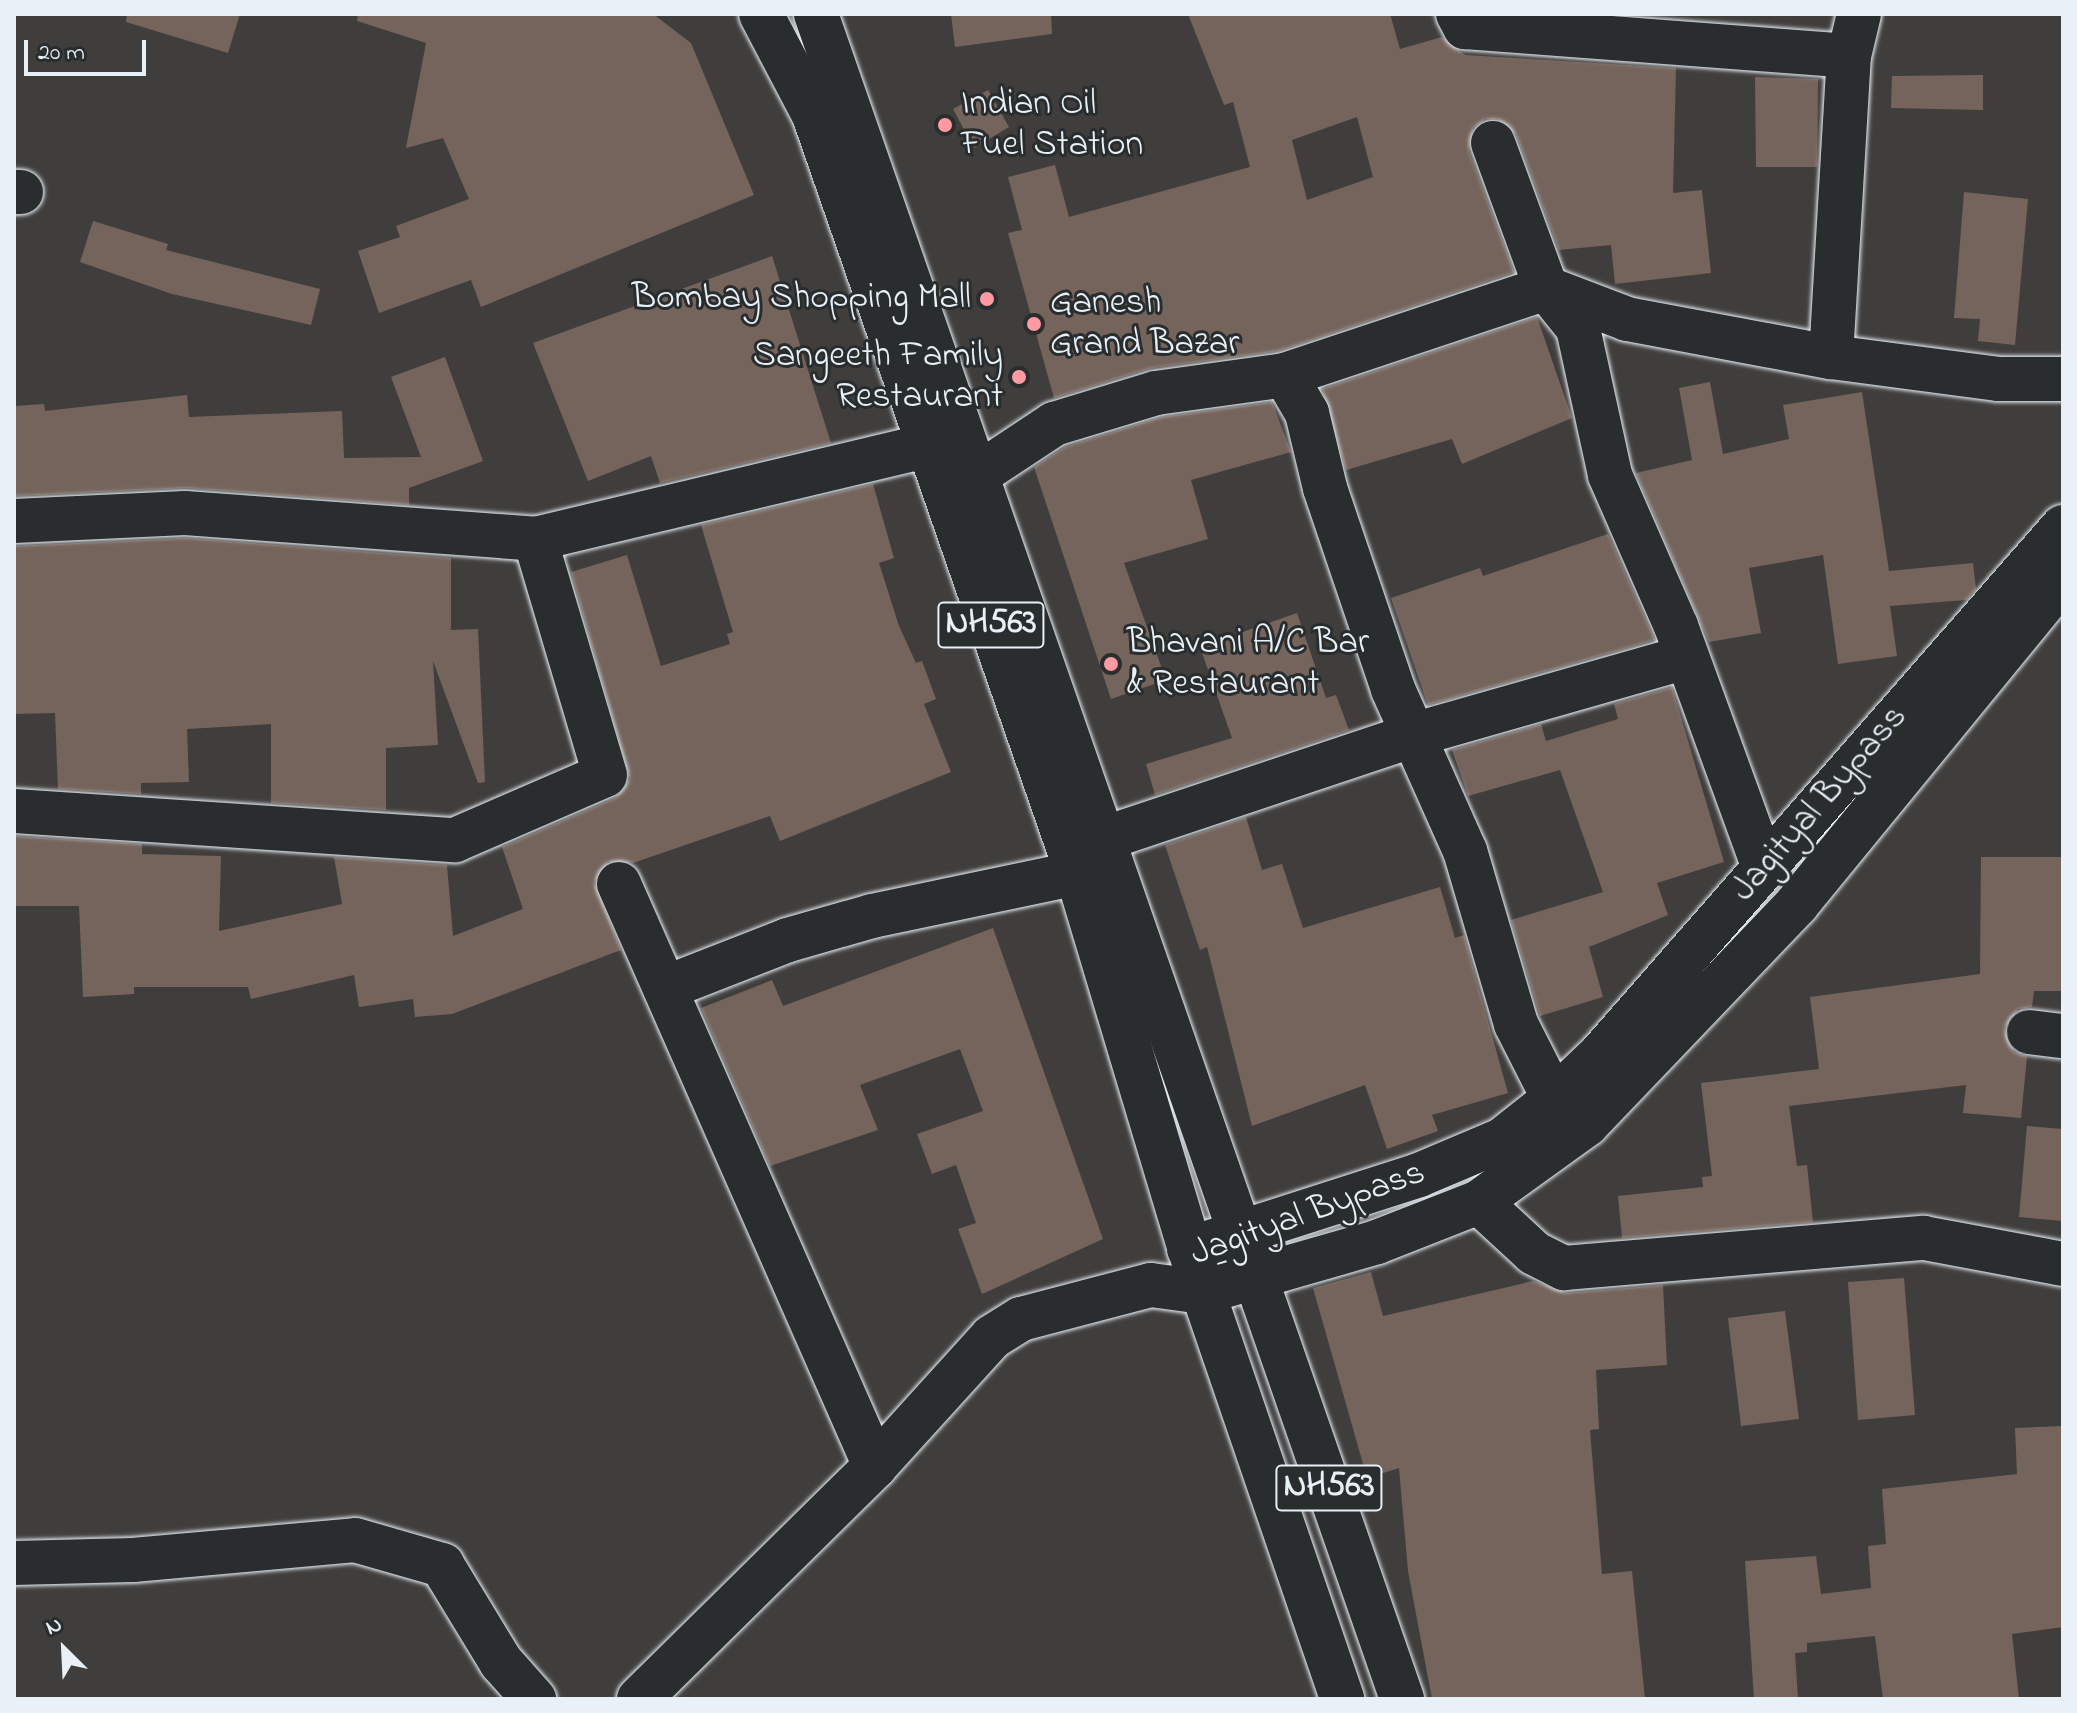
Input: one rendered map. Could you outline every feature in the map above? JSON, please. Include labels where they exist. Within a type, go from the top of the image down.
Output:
[{"type":"main road","name":"NH563","points":[[761,14],[814,115],[929,445],[1088,856],[1241,1234],[1402,1699]]},
{"type":"main road","name":"NH563","points":[[816,14],[980,473],[1088,856],[1189,1249],[1342,1699]]},
{"type":"main road","points":[[1458,14],[1465,27],[1849,56]]},
{"type":"main road","points":[[1831,357],[1849,56],[1859,14]]},
{"type":"main road","points":[[1493,143],[1546,288],[1578,328],[1610,475],[1764,868]]},
{"type":"main road","points":[[980,473],[1054,424],[1156,393],[1285,375],[1546,288],[1627,319],[1831,357],[1998,379],[2063,379]]},
{"type":"main road","points":[[1285,375],[1307,413],[1325,488],[1413,735],[1465,851],[1516,1024],[1554,1099]]},
{"type":"main road","points":[[14,521],[185,513],[535,539],[929,445]]},
{"type":"main road","name":"Jagityal Bypass","points":[[1151,1285],[1189,1249],[1241,1234],[1502,1140],[1554,1099],[1764,868],[2063,527]]},
{"type":"main road","points":[[14,811],[455,840],[605,775],[535,539]]},
{"type":"main road","name":"Jagityal Bypass","points":[[1151,1285],[1203,1292],[1377,1242],[1479,1202],[1587,1124],[1797,904],[2063,579]]},
{"type":"main road","points":[[665,988],[788,940],[1088,856],[1413,735],[1684,658]]},
{"type":"main road","points":[[619,884],[875,1466]]},
{"type":"main road","points":[[1479,1202],[1534,1253],[1564,1268],[1924,1238],[2063,1264]]},
{"type":"main road","points":[[639,1699],[875,1466],[992,1337],[1021,1319],[1151,1285]]},
{"type":"main road","points":[[14,1563],[355,1540],[442,1565],[501,1662],[534,1699]]},
{"type":"building","points":[[127,14],[240,14],[228,53],[126,22]]},
{"type":"building","points":[[358,14],[653,14],[691,43],[754,195],[481,307],[471,280],[379,313],[358,251],[400,237],[396,226],[469,199],[443,138],[406,148],[426,43],[357,21]]},
{"type":"building","points":[[951,14],[1051,14],[1052,34],[955,47]]},
{"type":"building","points":[[1188,14],[1390,14],[1400,49],[1442,37],[1465,55],[1676,68],[1673,193],[1702,190],[1711,273],[1615,284],[1611,245],[1559,250],[1516,134],[1498,119],[1485,119],[1473,128],[1469,151],[1514,272],[1279,351],[1152,368],[1054,398],[1008,233],[1022,230],[1008,177],[1055,165],[1069,217],[1250,167],[1233,102],[1224,105]],"holes":[[[1357,117],[1373,177],[1307,200],[1292,140]]]},
{"type":"building","points":[[1983,75],[1983,110],[1891,108],[1892,76]]},
{"type":"building","points":[[1755,77],[1818,79],[1817,167],[1756,167]]},
{"type":"building","points":[[988,90],[1009,127],[974,148],[953,109]]},
{"type":"building","points":[[1964,192],[2028,199],[2015,345],[1978,341],[1980,319],[1954,318]]},
{"type":"building","points":[[93,221],[168,244],[166,250],[320,289],[311,325],[172,294],[80,262]]},
{"type":"building","points":[[772,256],[831,443],[660,483],[651,456],[588,481],[533,343]]},
{"type":"building","points":[[1537,317],[1572,418],[1462,464],[1452,439],[1346,470],[1322,389]]},
{"type":"building","points":[[445,357],[483,461],[409,488],[409,505],[187,488],[14,496],[14,406],[44,404],[45,411],[187,395],[189,417],[342,411],[344,458],[421,457],[391,377]]},
{"type":"building","points":[[1710,382],[1723,454],[1789,439],[1783,405],[1862,392],[1889,571],[1973,563],[1976,589],[1966,600],[1890,606],[1897,656],[1838,664],[1823,555],[1749,568],[1761,633],[1709,642],[1636,473],[1692,460],[1679,388]]},
{"type":"building","points":[[1272,402],[1291,452],[1191,480],[1208,539],[1124,563],[1166,680],[1111,699],[1034,467],[1065,447],[1161,417]]},
{"type":"building","points":[[873,484],[894,558],[879,563],[899,626],[916,663],[922,661],[936,699],[924,704],[951,772],[780,841],[770,816],[633,863],[608,862],[594,882],[621,950],[452,1014],[415,1017],[413,999],[359,1007],[354,975],[251,999],[248,987],[134,987],[134,994],[83,997],[79,906],[14,906],[14,836],[142,844],[142,854],[221,856],[219,931],[342,904],[334,857],[447,865],[453,936],[523,909],[502,847],[615,798],[630,779],[571,572],[627,555],[661,666],[730,644],[727,634],[733,632],[701,525]]},
{"type":"building","points":[[1608,534],[1655,640],[1428,705],[1391,598],[1480,568],[1483,576]]},
{"type":"building","points":[[185,538],[451,558],[451,630],[478,629],[485,782],[478,783],[433,661],[438,745],[386,748],[386,810],[271,803],[271,724],[187,729],[189,782],[141,783],[141,794],[58,789],[55,713],[14,714],[14,546]]},
{"type":"building","points":[[1297,613],[1326,698],[1336,695],[1349,730],[1155,795],[1146,764],[1232,738],[1200,647]]},
{"type":"building","points":[[1672,687],[1724,862],[1657,883],[1668,915],[1589,947],[1603,997],[1540,1016],[1511,920],[1603,892],[1560,770],[1468,796],[1452,750],[1541,724],[1546,741],[1618,719],[1614,704]]},
{"type":"building","points":[[1246,817],[1262,870],[1282,864],[1303,928],[1440,887],[1455,938],[1464,935],[1508,1093],[1432,1115],[1438,1131],[1387,1149],[1365,1085],[1252,1126],[1207,947],[1200,950],[1165,845]]},
{"type":"building","points":[[1981,857],[2063,857],[2063,991],[2034,991],[2032,1007],[2018,1009],[2004,1028],[2014,1052],[2027,1057],[2021,1118],[1963,1113],[1966,1085],[1789,1106],[1797,1166],[1807,1165],[1813,1222],[1622,1238],[1618,1196],[1703,1187],[1702,1177],[1712,1176],[1701,1083],[1819,1069],[1810,997],[1980,974]]},
{"type":"building","points":[[993,928],[1103,1239],[982,1294],[958,1229],[976,1223],[956,1165],[932,1174],[917,1134],[983,1111],[960,1049],[860,1085],[878,1130],[770,1166],[701,1008],[772,980],[783,1006]]},
{"type":"building","points":[[2027,1126],[2063,1129],[2063,1221],[2019,1217]]},
{"type":"building","points":[[1371,1272],[1383,1316],[1533,1281],[1566,1293],[1663,1285],[1667,1365],[1596,1370],[1599,1429],[1590,1430],[1602,1574],[1632,1571],[1645,1699],[1432,1699],[1408,1571],[1399,1468],[1367,1478],[1313,1288]]},
{"type":"building","points":[[1904,1278],[1915,1415],[1858,1420],[1848,1282]]},
{"type":"building","points":[[1785,1311],[1799,1419],[1741,1426],[1728,1318]]},
{"type":"building","points":[[2063,1426],[2063,1627],[2012,1634],[2019,1699],[1883,1699],[1875,1636],[1807,1643],[1807,1652],[1795,1653],[1798,1699],[1754,1699],[1745,1561],[1816,1556],[1821,1594],[1871,1588],[1868,1546],[1886,1544],[1882,1489],[2017,1474],[2015,1428]]},
{"type":"place","name":"Indian Oil Fuel Station","points":[[945,125]]},
{"type":"place","name":"Bombay Shopping Mall","points":[[987,299]]},
{"type":"place","name":"Ganesh Grand Bazar","points":[[1034,324]]},
{"type":"place","name":"Sangeeth Family Restaurant","points":[[1019,377]]},
{"type":"place","name":"Bhavani A/C Bar & Restaurant","points":[[1111,664]]}]
